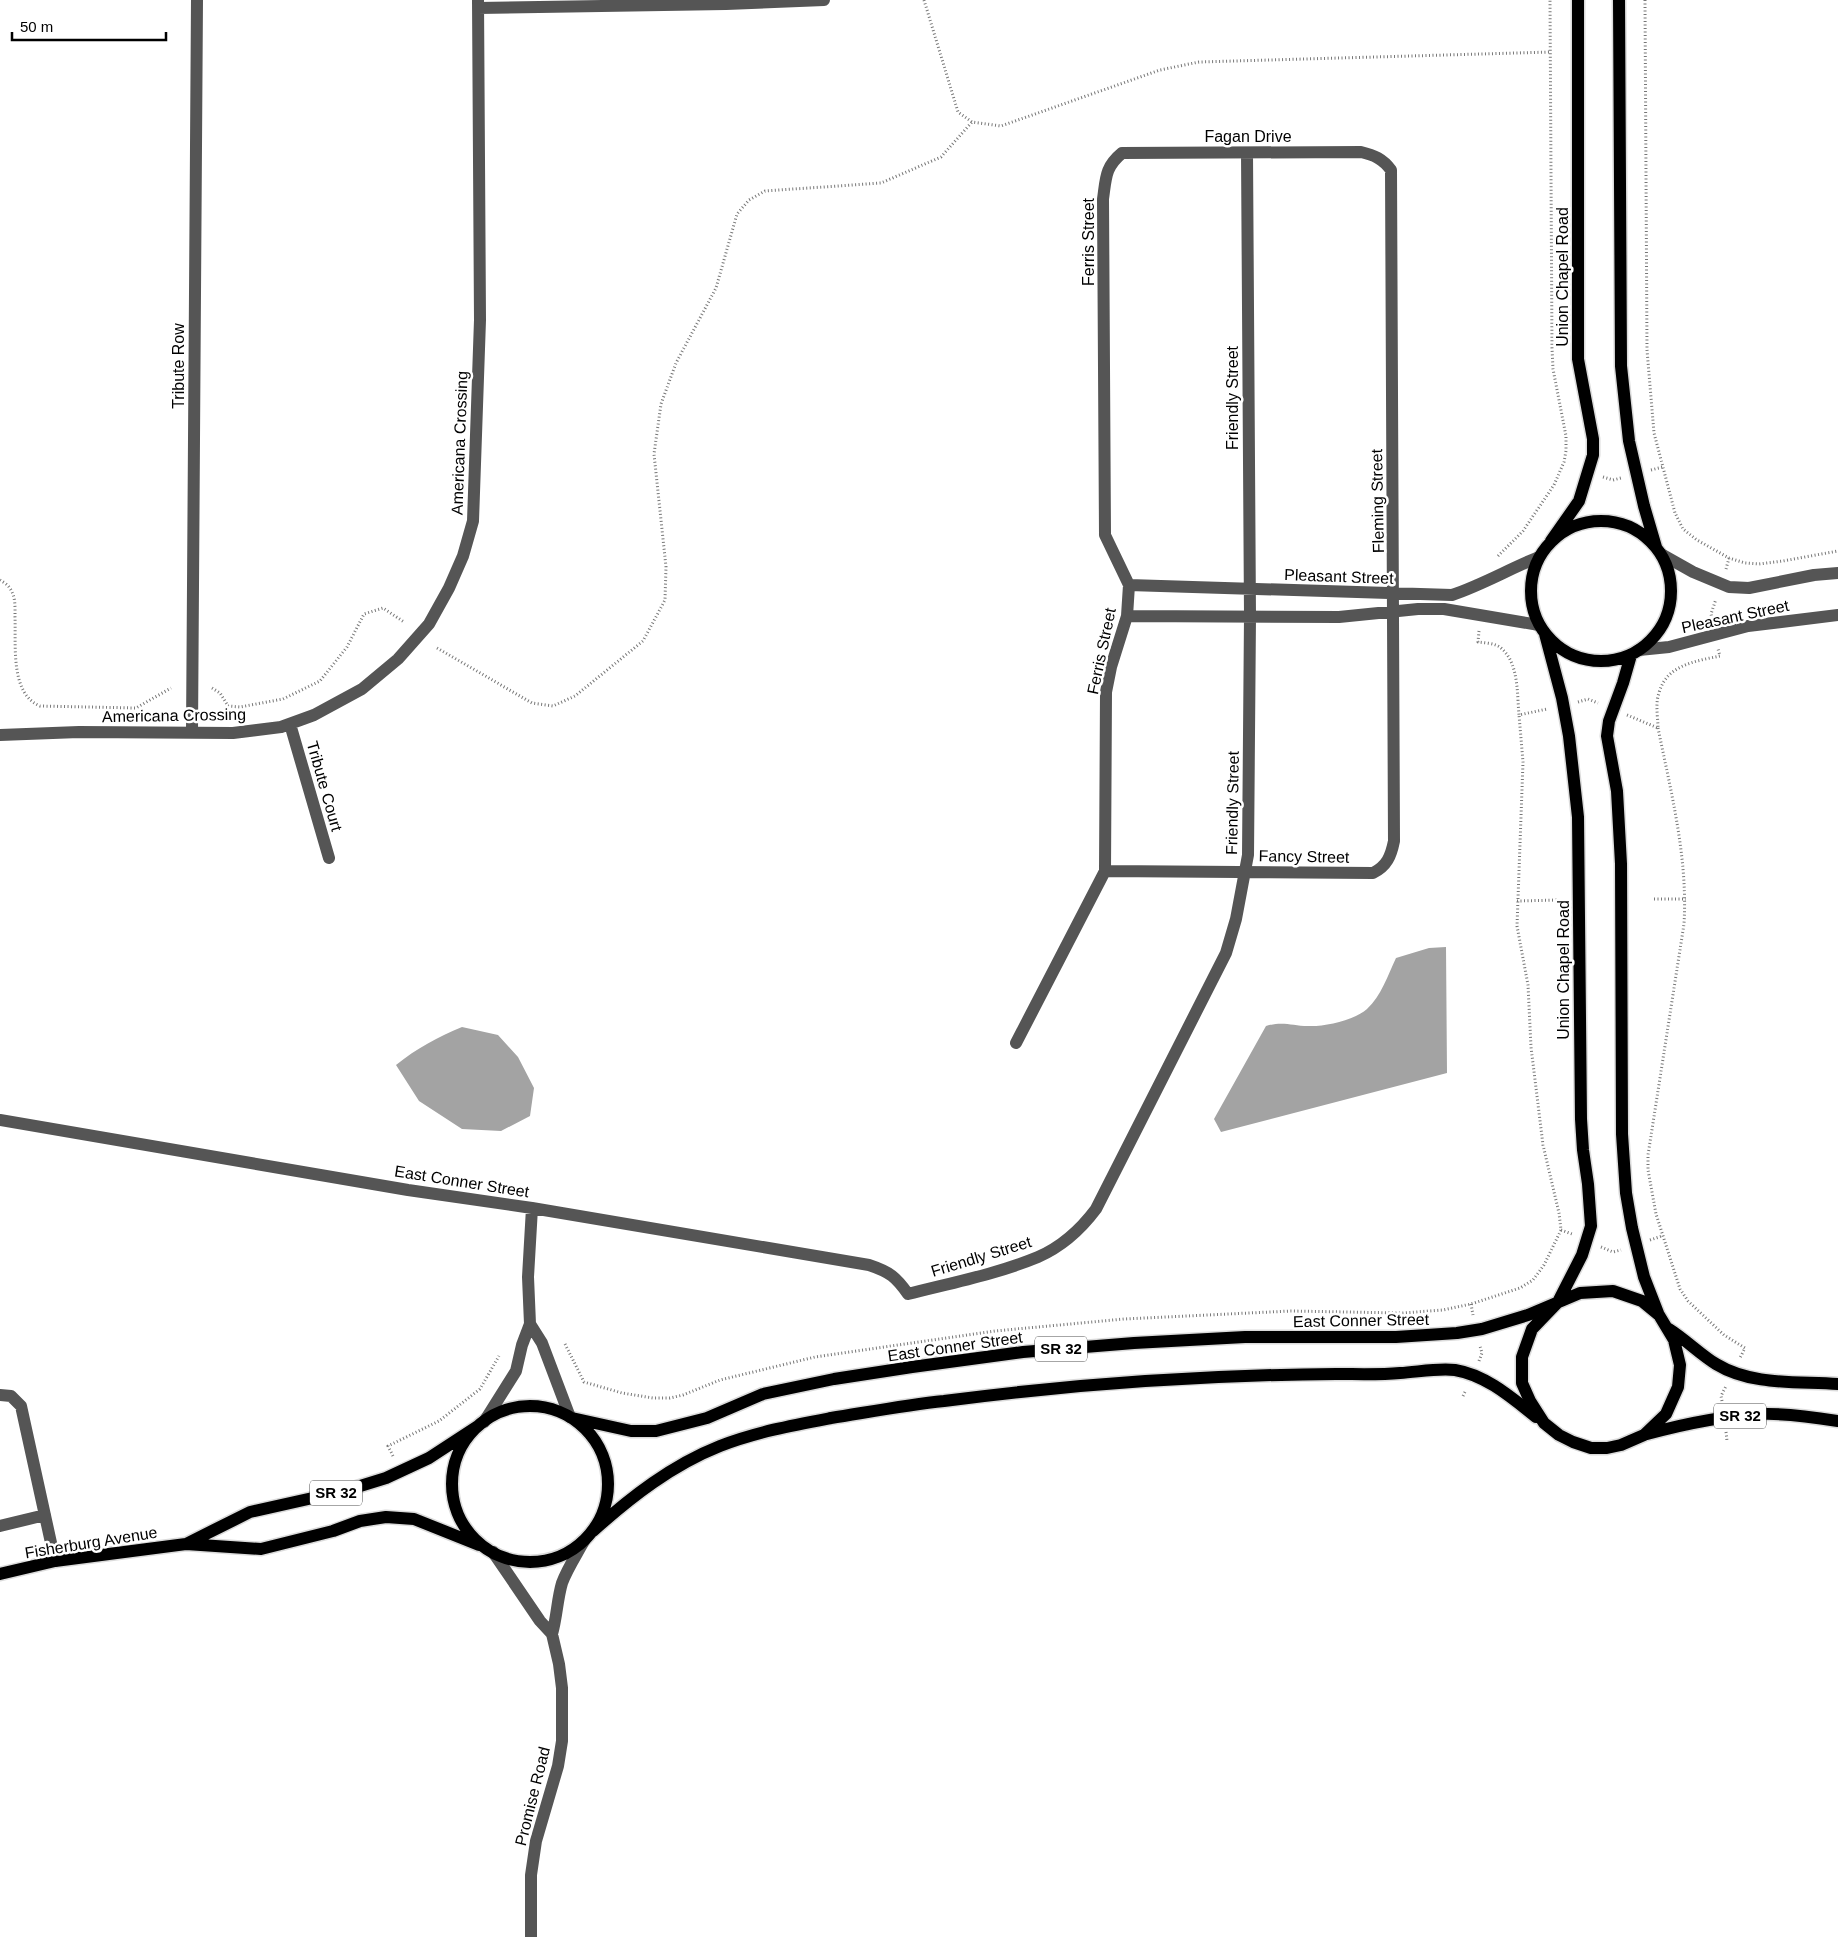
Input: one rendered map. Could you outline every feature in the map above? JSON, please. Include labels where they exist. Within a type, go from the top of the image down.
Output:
[{"type":"main road","name":"Union Chapel Road","points":[[1551,541],[1579,501],[1593,455],[1593,439],[1578,359],[1578,0]]},
{"type":"main road","points":[[1619,0],[1621,366],[1629,441],[1636,473],[1659,550],[1669,570],[1672,588],[1670,606],[1664,624],[1653,638],[1635,652],[1613,660],[1594,661],[1575,656],[1559,647],[1542,629],[1532,608],[1530,590],[1532,573],[1539,557],[1551,541],[1566,529],[1585,522],[1605,520],[1624,524],[1642,533],[1659,550]]},
{"type":"main road","name":"Union Chapel Road","points":[[1542,629],[1563,705],[1569,736],[1578,817],[1582,1126],[1583,1150],[1591,1208],[1591,1226],[1582,1255],[1558,1302]]},
{"type":"main road","points":[[1635,652],[1612,709],[1607,736],[1617,791],[1621,864],[1622,1134],[1626,1193],[1636,1246],[1644,1277],[1664,1324],[1674,1340],[1680,1365],[1678,1387],[1666,1414],[1644,1435]]},
{"type":"main road","name":"SR 32","points":[[1558,1302],[1580,1293],[1612,1291],[1642,1302],[1659,1316],[1664,1324],[1717,1364],[1733,1372],[1760,1380],[1838,1384]]},
{"type":"main road","points":[[1544,1423],[1530,1401],[1522,1383],[1522,1357],[1532,1329],[1558,1302]]},
{"type":"main road","name":"East Conner Street","points":[[571,1417],[631,1430],[656,1431],[707,1418],[764,1394],[834,1379],[1023,1352],[1152,1342],[1245,1337],[1405,1337],[1439,1335],[1477,1329],[1528,1315],[1558,1302]]},
{"type":"main road","name":"SR 32","points":[[588,1536],[629,1499],[649,1485],[719,1446],[756,1434],[803,1423],[898,1406],[1028,1390],[1137,1381],[1248,1375],[1400,1373],[1440,1369],[1457,1371],[1481,1379],[1502,1391],[1566,1439],[1590,1448],[1607,1448],[1621,1445],[1644,1435],[1687,1423],[1724,1418],[1762,1414],[1838,1421]]},
{"type":"main road","points":[[536,1406],[554,1409],[571,1417],[598,1444],[607,1470],[608,1498],[602,1515],[588,1536],[568,1552],[550,1559],[531,1562],[511,1559],[490,1550],[475,1538],[465,1526],[458,1512],[454,1497],[453,1481],[455,1466],[460,1451],[468,1437],[481,1424],[500,1412],[517,1407],[536,1406]]},
{"type":"main road","name":"Fisherburg Avenue","points":[[186,1544],[250,1512],[344,1491],[386,1478],[429,1458],[481,1424]]},
{"type":"main road","name":"Fisherburg Avenue","points":[[0,1574],[55,1561],[186,1544],[261,1549],[333,1531],[360,1522],[386,1517],[414,1519],[490,1550]]},
{"type":"street","name":"Tribute Row","points":[[192,732],[197,0]]},
{"type":"street","points":[[478,4],[662,5],[824,0]]},
{"type":"street","name":"Americana Crossing","points":[[0,735],[79,732],[233,733],[281,727],[314,715],[362,689],[398,659],[429,624],[450,588],[463,556],[473,521],[480,320],[478,4]]},
{"type":"street","name":"Fagan Drive","points":[[1112,162],[1122,153],[1361,152],[1375,155],[1385,162]]},
{"type":"street","name":"Friendly Street","points":[[908,1294],[974,1277],[1039,1256],[1066,1240],[1085,1224],[1096,1209],[1226,953],[1236,919],[1248,855],[1250,589],[1247,153]]},
{"type":"street","name":"Ferris Street","points":[[1016,1043],[1105,871],[1106,692],[1110,668],[1127,616],[1129,585],[1105,535],[1104,199],[1106,178],[1112,162]]},
{"type":"street","name":"Fleming Street","points":[[1382,869],[1388,861],[1394,841],[1391,170],[1385,162]]},
{"type":"street","name":"Pleasant Street","points":[[1659,550],[1693,572],[1729,587],[1749,588],[1814,575],[1838,573]]},
{"type":"street","name":"Pleasant Street","points":[[1129,585],[1452,595],[1476,588],[1510,569],[1539,557]]},
{"type":"street","name":"Pleasant Street","points":[[1127,616],[1339,617],[1394,611],[1444,609],[1542,629]]},
{"type":"street","name":"Pleasant Street","points":[[1635,652],[1668,647],[1748,626],[1838,615]]},
{"type":"street","name":"Tribute Court","points":[[290,724],[328,858]]},
{"type":"street","name":"Fancy Street","points":[[1105,871],[1373,873],[1382,869]]},
{"type":"street","name":"East Conner Street","points":[[0,1120],[408,1190],[532,1208],[870,1265],[885,1270],[895,1277],[908,1294]]},
{"type":"street","points":[[481,1424],[516,1371],[522,1345],[530,1324],[528,1277],[532,1208]]},
{"type":"street","points":[[530,1324],[542,1343],[571,1417]]},
{"type":"street","points":[[0,1395],[11,1396],[21,1406],[55,1561]]},
{"type":"street","points":[[0,1526],[45,1515]]},
{"type":"street","name":"Promise Road","points":[[552,1634],[556,1618],[556,1607],[563,1582],[588,1536]]},
{"type":"street","name":"Promise Road","points":[[490,1550],[536,1615],[552,1634],[562,1688],[562,1741],[558,1766],[536,1841],[531,1875],[531,1937]]},
{"type":"path","points":[[924,0],[958,112],[972,122],[1001,126],[1160,70],[1199,62],[1551,52]]},
{"type":"path","points":[[1496,557],[1523,531],[1554,485],[1564,462],[1566,450],[1566,436],[1553,369],[1552,348],[1550,0]]},
{"type":"path","points":[[1645,0],[1647,350],[1654,433],[1674,513],[1683,529],[1696,540],[1730,558],[1746,563],[1759,564],[1838,551]]},
{"type":"path","points":[[437,648],[532,703],[552,706],[575,696],[643,640],[665,600],[666,567],[654,454],[661,404],[676,363],[716,288],[736,214],[749,200],[765,191],[881,183],[942,157],[972,122]]},
{"type":"path","points":[[1564,462],[1613,480],[1663,467]]},
{"type":"path","points":[[1727,1442],[1721,1396],[1746,1348],[1724,1334],[1688,1301],[1680,1289],[1662,1236],[1651,1188],[1648,1155],[1684,924],[1686,899],[1684,867],[1658,728],[1657,703],[1659,691],[1665,680],[1683,665],[1720,656],[1711,614],[1730,558]]},
{"type":"path","points":[[0,580],[9,586],[15,599],[16,653],[20,685],[31,702],[40,706],[136,708],[171,688]]},
{"type":"path","points":[[212,688],[220,693],[228,706],[240,707],[283,699],[320,681],[347,647],[364,614],[383,608],[404,622]]},
{"type":"path","points":[[1462,1396],[1482,1353],[1471,1304],[1520,1288],[1533,1280],[1544,1265],[1561,1230],[1559,1213],[1543,1145],[1531,1048],[1528,985],[1517,926],[1523,762],[1516,676],[1510,662],[1500,648],[1478,642]]},
{"type":"path","points":[[1519,715],[1588,699],[1658,728]]},
{"type":"path","points":[[1654,899],[1686,899]]},
{"type":"path","points":[[1517,901],[1558,900]]},
{"type":"path","points":[[1561,1230],[1613,1252],[1662,1236]]},
{"type":"path","points":[[393,1456],[388,1446],[439,1421],[480,1389],[499,1356]]},
{"type":"shaded area","points":[[1446,947],[1447,1073],[1221,1132],[1214,1119],[1266,1026],[1283,1024],[1315,1026],[1339,1022],[1362,1013],[1376,998],[1396,958],[1429,948]]},
{"type":"shaded area","points":[[462,1027],[498,1035],[518,1057],[534,1088],[530,1116],[501,1131],[462,1129],[419,1101],[396,1065],[428,1043]]}]
